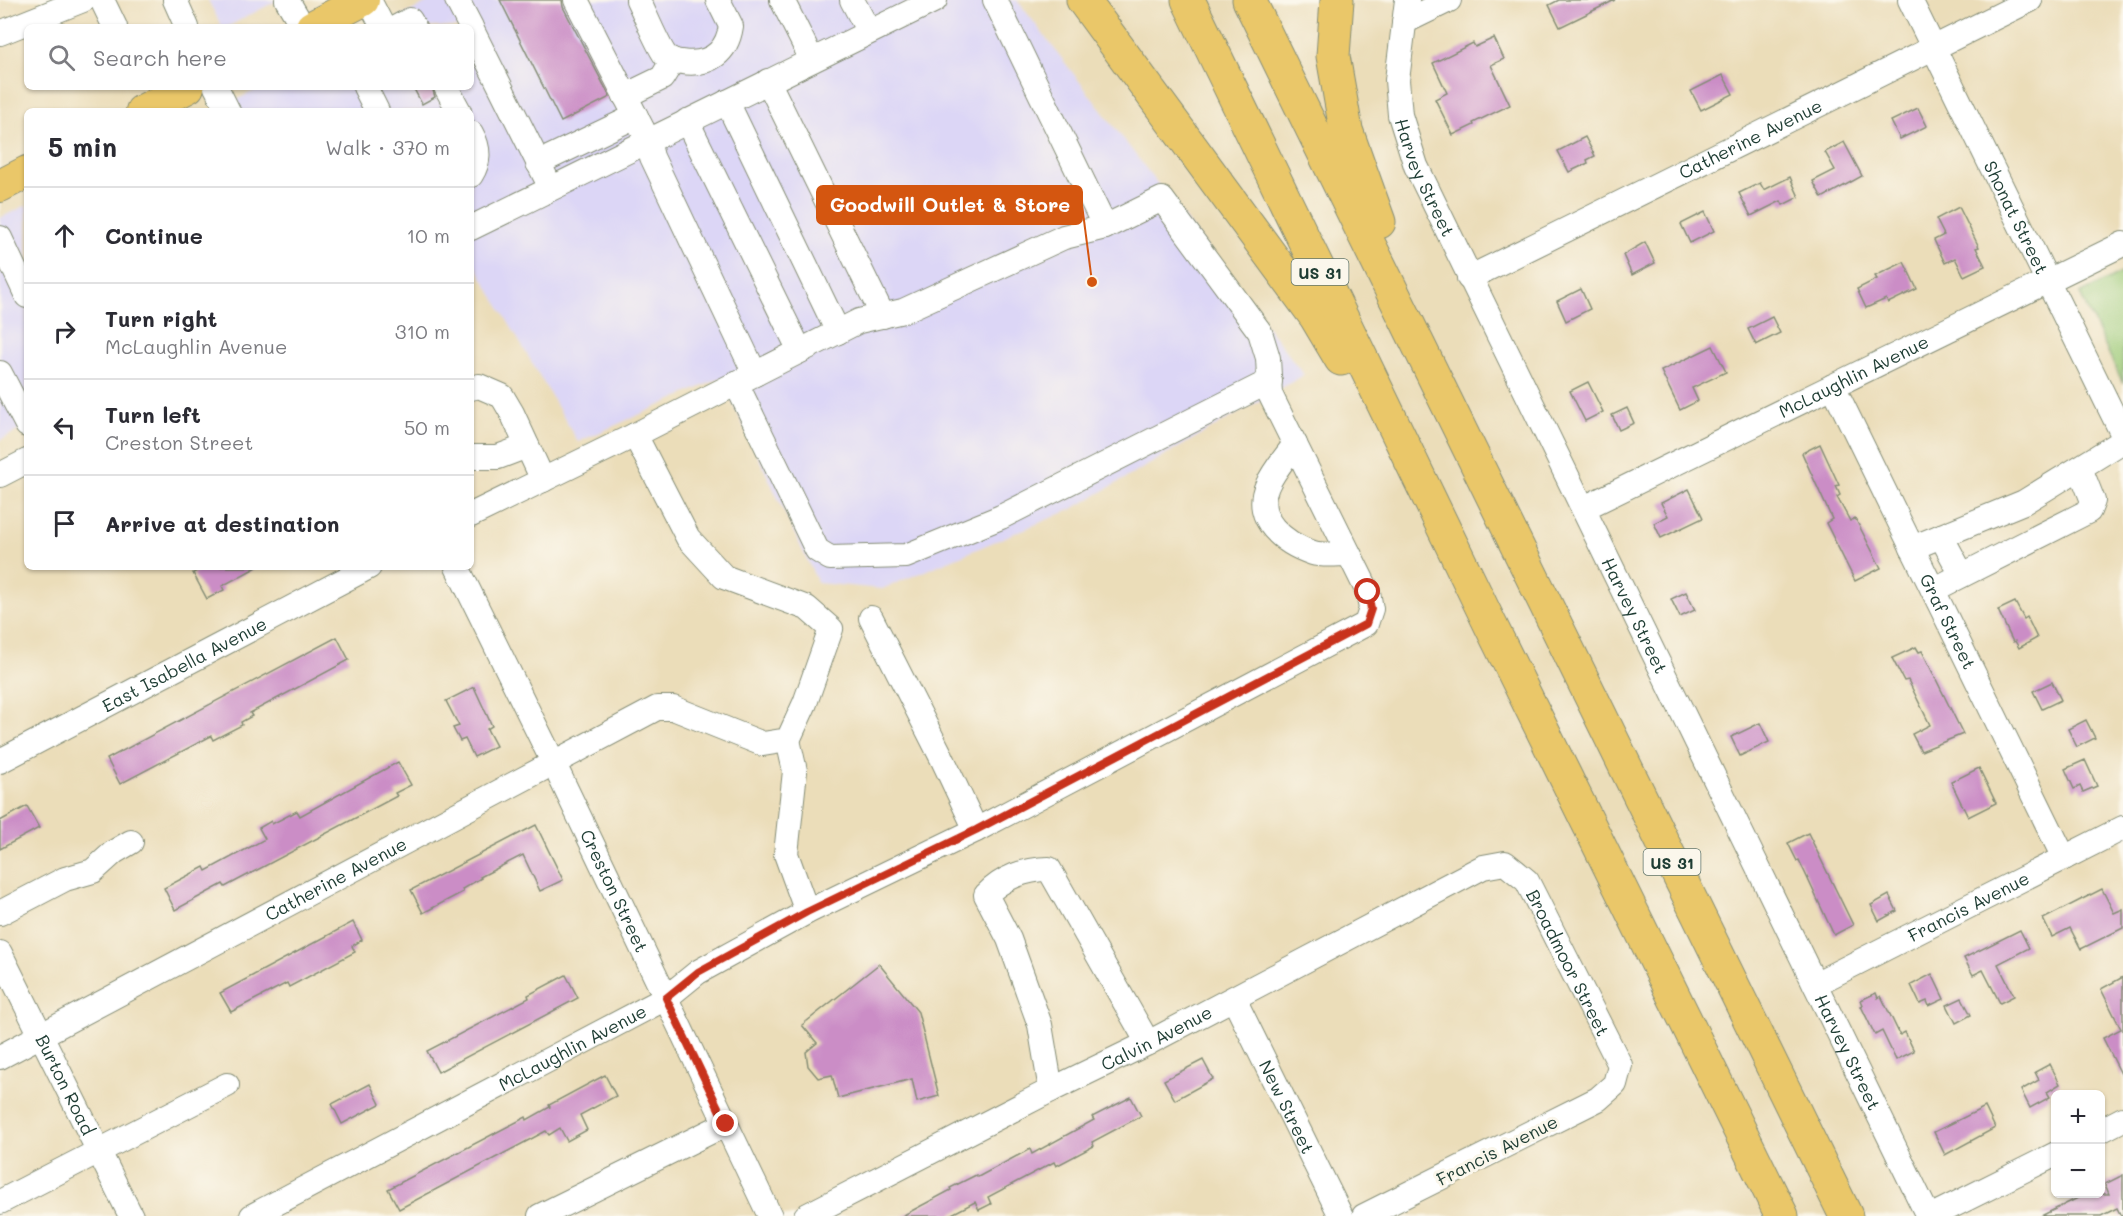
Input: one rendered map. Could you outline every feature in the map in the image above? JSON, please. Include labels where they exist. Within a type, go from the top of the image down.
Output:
[{"type":"highway","points":[[1083,0],[1316,317],[1446,534]]},
{"type":"highway","name":"US 31","points":[[1188,0],[1446,534],[1782,1216]]},
{"type":"highway","name":"US 31","points":[[1250,0],[1845,1216]]},
{"type":"highway","points":[[1337,0],[1333,56],[1346,130],[1373,207],[1411,296],[1468,417],[1499,509]]},
{"type":"main road","points":[[318,24],[364,0]]},
{"type":"main road","points":[[147,101],[179,90]]},
{"type":"main road","points":[[0,186],[24,173]]},
{"type":"street","points":[[0,33],[83,0]]},
{"type":"street","points":[[102,0],[114,24]]},
{"type":"street","points":[[175,0],[186,24]]},
{"type":"street","points":[[287,0],[301,24]]},
{"type":"street","points":[[364,0],[381,24]]},
{"type":"street","points":[[576,0],[648,140],[652,157],[817,550],[830,558],[906,556],[953,538],[1001,517],[1270,381]]},
{"type":"street","points":[[638,0],[666,56],[689,63],[703,63],[716,56],[726,46],[731,26],[718,0]]},
{"type":"street","points":[[782,0],[812,60]]},
{"type":"street","points":[[852,0],[869,32]]},
{"type":"street","points":[[474,226],[935,0]]},
{"type":"street","points":[[995,0],[1105,227]]},
{"type":"street","points":[[1406,11],[1449,0]]},
{"type":"street","name":"Shonat Street","points":[[1910,0],[2123,435]]},
{"type":"street","name":"Catherine Avenue","points":[[1469,278],[2030,0]]},
{"type":"street","points":[[462,1],[470,24]]},
{"type":"street","name":"Harvey Street","points":[[1406,11],[1397,80],[1400,116],[1416,166],[1930,1216]]},
{"type":"street","points":[[474,33],[551,188]]},
{"type":"street","points":[[538,163],[631,106],[662,78],[673,60]]},
{"type":"street","points":[[768,81],[883,316]]},
{"type":"street","points":[[218,90],[226,108]]},
{"type":"street","points":[[366,90],[376,108]]},
{"type":"street","points":[[448,90],[457,108]]},
{"type":"street","points":[[727,102],[838,332]]},
{"type":"street","points":[[687,121],[800,351]]},
{"type":"street","points":[[474,141],[479,154],[474,170]]},
{"type":"street","points":[[474,513],[635,435],[859,321],[903,311],[1064,237],[1105,227],[1162,199],[1260,332],[1268,358],[1270,394],[1295,444],[1350,554],[1314,553],[1275,532],[1265,516],[1263,502],[1266,486],[1295,444]]},
{"type":"street","points":[[0,238],[24,286]]},
{"type":"street","name":"McLaughlin Avenue","points":[[1584,508],[2123,244]]},
{"type":"street","points":[[0,373],[24,419]]},
{"type":"street","points":[[474,387],[479,386],[502,396],[543,480]]},
{"type":"street","name":"Graf Street","points":[[1833,386],[2064,858]]},
{"type":"street","points":[[635,435],[688,537],[724,578],[807,608],[831,629],[805,703],[788,740],[795,771],[786,854],[807,912]]},
{"type":"street","points":[[1912,548],[2024,502],[2123,441]]},
{"type":"street","points":[[474,457],[498,457],[527,446]]},
{"type":"street","points":[[0,475],[24,463]]},
{"type":"street","points":[[1933,590],[2089,511],[2093,501],[2079,468]]},
{"type":"street","points":[[1941,536],[1962,575]]},
{"type":"street","name":"McLaughlin Avenue","points":[[252,1216],[666,998],[698,972],[807,912],[976,830],[1366,624],[1371,609],[1368,592],[1350,554]]},
{"type":"street","name":"East Isabella Avenue","points":[[0,761],[363,570]]},
{"type":"street","name":"Creston Street","points":[[459,570],[770,1216]]},
{"type":"street","points":[[872,618],[976,830]]},
{"type":"street","name":"Catherine Avenue","points":[[0,1057],[657,708],[673,708],[763,744],[788,740]]},
{"type":"street","name":"Francis Avenue","points":[[1815,984],[2123,828]]},
{"type":"street","points":[[0,913],[65,879],[93,871],[114,852],[131,842]]},
{"type":"street","name":"Calvin Avenue","points":[[806,1216],[1234,999],[1483,867],[1505,863]]},
{"type":"street","name":"Broadmoor Street","points":[[1505,863],[1527,881],[1620,1065],[1618,1072]]},
{"type":"street","points":[[1052,1090],[1040,1025],[1009,939],[986,896],[995,886],[1015,876],[1036,869],[1049,869],[1148,1043]]},
{"type":"street","name":"Burton Road","points":[[0,952],[131,1216]]},
{"type":"street","name":"New Street","points":[[1234,999],[1341,1216]]},
{"type":"street","name":"Francis Avenue","points":[[1364,1216],[1598,1099],[1615,1084],[1618,1072]]},
{"type":"street","points":[[0,1202],[227,1085]]},
{"type":"street","points":[[2105,1128],[2123,1119]]},
{"type":"street","points":[[540,1216],[726,1124]]},
{"type":"street","points":[[1930,1216],[2051,1156]]},
{"type":"shaded area","points":[[208,0],[278,0],[233,24],[220,24]]},
{"type":"shaded area","points":[[433,0],[1017,0],[1304,375],[1072,509],[882,589],[818,583],[721,378],[578,442],[474,263],[474,108],[220,108],[256,90],[474,90],[474,24],[386,24]]},
{"type":"shaded area","points":[[24,206],[24,428],[0,440],[0,218]]},
{"type":"green space","points":[[2123,272],[2123,383],[2080,294]]},
{"type":"building","points":[[500,0],[562,0],[563,7],[610,97],[561,122]]},
{"type":"building","points":[[1559,0],[1615,0],[1560,27],[1549,5]]},
{"type":"building","points":[[1494,38],[1504,59],[1491,65],[1510,105],[1453,135],[1435,99],[1447,93],[1433,63],[1473,43],[1475,47]]},
{"type":"building","points":[[1723,75],[1733,94],[1701,110],[1691,91]]},
{"type":"building","points":[[415,90],[433,90],[435,97],[422,104]]},
{"type":"building","points":[[1918,108],[1927,126],[1900,139],[1891,121]]},
{"type":"building","points":[[1585,137],[1595,156],[1587,160],[1588,163],[1569,172],[1558,151]]},
{"type":"building","points":[[1844,142],[1862,176],[1822,198],[1813,181],[1835,170],[1825,152]]},
{"type":"building","points":[[1790,177],[1799,197],[1783,205],[1781,201],[1751,216],[1739,193],[1760,183],[1764,190]]},
{"type":"building","points":[[1959,207],[1979,247],[1976,248],[1985,266],[1964,276],[1955,258],[1945,263],[1934,240],[1944,235],[1936,219]]},
{"type":"building","points":[[1705,212],[1714,231],[1690,243],[1681,224]]},
{"type":"building","points":[[1645,242],[1655,263],[1632,275],[1623,255]]},
{"type":"building","points":[[1904,262],[1917,289],[1888,303],[1886,299],[1866,308],[1857,289],[1877,279],[1875,276]]},
{"type":"building","points":[[1581,289],[1590,309],[1566,321],[1557,301]]},
{"type":"building","points":[[1772,317],[1780,333],[1756,345],[1748,329]]},
{"type":"building","points":[[1713,346],[1726,372],[1692,388],[1698,401],[1680,410],[1661,371]]},
{"type":"building","points":[[1588,382],[1603,412],[1585,421],[1570,391]]},
{"type":"building","points":[[1627,408],[1634,423],[1619,430],[1612,415]]},
{"type":"building","points":[[1820,444],[1839,485],[1836,486],[1840,495],[1837,497],[1850,521],[1855,518],[1881,568],[1855,581],[1826,523],[1832,519],[1802,453]]},
{"type":"building","points":[[1689,489],[1703,518],[1661,538],[1654,523],[1668,516],[1661,503]]},
{"type":"building","points":[[198,570],[251,570],[222,586],[224,590],[207,599],[193,573]]},
{"type":"building","points":[[1686,592],[1695,610],[1680,617],[1671,599]]},
{"type":"building","points":[[2015,602],[2024,619],[2027,617],[2037,638],[2019,648],[2015,641],[2013,642],[1998,610]]},
{"type":"building","points":[[337,637],[349,660],[250,713],[252,716],[241,722],[242,725],[213,740],[211,736],[120,784],[107,759]]},
{"type":"building","points":[[1916,647],[1919,652],[1922,651],[1963,734],[1921,751],[1912,734],[1930,725],[1908,680],[1904,681],[1892,658]]},
{"type":"building","points":[[2052,682],[2061,700],[2042,709],[2033,691]]},
{"type":"building","points":[[474,687],[492,726],[487,729],[496,746],[474,757],[465,739],[460,741],[453,728],[459,726],[446,701]]},
{"type":"building","points":[[2086,720],[2095,738],[2077,747],[2068,729]]},
{"type":"building","points":[[1760,723],[1769,742],[1740,756],[1731,737]]},
{"type":"building","points":[[2085,760],[2097,786],[2083,792],[2080,786],[2074,789],[2065,769]]},
{"type":"building","points":[[398,762],[411,785],[395,793],[397,796],[225,887],[223,884],[175,910],[164,888],[204,867],[206,871],[265,839],[259,828],[271,821],[272,824],[297,811],[300,816]]},
{"type":"building","points":[[1979,768],[1996,803],[1968,817],[1951,782]]},
{"type":"building","points":[[27,806],[39,828],[0,849],[0,821]]},
{"type":"building","points":[[536,825],[563,880],[540,891],[523,855],[480,877],[462,889],[463,892],[423,913],[411,890]]},
{"type":"building","points":[[1808,833],[1853,925],[1834,935],[1799,860],[1797,861],[1788,843]]},
{"type":"building","points":[[2102,889],[2114,913],[2123,909],[2123,928],[2081,949],[2070,928],[2052,937],[2043,919]]},
{"type":"building","points":[[1889,895],[1897,911],[1879,921],[1871,905]]},
{"type":"building","points":[[353,922],[362,940],[352,946],[355,952],[289,987],[287,983],[231,1012],[220,993]]},
{"type":"building","points":[[2020,930],[2029,948],[1998,964],[2014,996],[2000,1003],[1983,970],[1973,975],[1964,958]]},
{"type":"building","points":[[879,964],[918,1012],[939,1096],[917,1102],[912,1079],[838,1098],[832,1075],[818,1078],[808,1066],[806,1052],[817,1043],[802,1025]]},
{"type":"building","points":[[1932,974],[1944,999],[1929,1006],[1927,1001],[1920,1004],[1911,985]]},
{"type":"building","points":[[566,975],[578,998],[438,1072],[427,1051],[529,998],[528,995]]},
{"type":"building","points":[[2123,977],[2123,1078],[2103,1038],[2121,1029],[2101,989]]},
{"type":"building","points":[[1876,993],[1878,998],[1881,996],[1900,1035],[1905,1032],[1914,1051],[1896,1060],[1882,1031],[1875,1035],[1861,1006],[1863,1005],[1861,1000]]},
{"type":"building","points":[[1962,998],[1971,1015],[1956,1023],[1947,1005]]},
{"type":"building","points":[[1203,1060],[1213,1079],[1175,1100],[1164,1080]]},
{"type":"building","points":[[2050,1064],[2060,1084],[2047,1092],[2050,1097],[2030,1108],[2021,1090],[2039,1080],[2035,1072]]},
{"type":"building","points":[[605,1075],[616,1096],[580,1115],[587,1130],[567,1141],[560,1128],[549,1135],[546,1131],[399,1209],[388,1189],[526,1117],[527,1120],[550,1107],[549,1105]]},
{"type":"building","points":[[370,1084],[380,1104],[342,1124],[332,1104]]},
{"type":"building","points":[[1131,1097],[1141,1116],[1092,1142],[1094,1146],[1056,1166],[1054,1162],[988,1197],[991,1204],[979,1210],[975,1202],[948,1216],[902,1216],[951,1190],[950,1188],[976,1175],[978,1177],[1030,1149],[1032,1154],[1094,1120],[1092,1117]]},
{"type":"building","points":[[1985,1107],[1995,1128],[1945,1155],[1934,1132]]},
{"type":"building","points":[[2123,1175],[2123,1216],[2117,1208],[2101,1216],[2041,1216],[2078,1198],[2105,1198],[2105,1194],[2109,1194],[2105,1184]]},
{"type":"place","name":"Goodwill Outlet & Store","points":[[1092,282]]},
{"type":"route","points":[[726,1124],[666,998],[698,972],[807,912],[976,830],[1366,624],[1371,609],[1368,592]]}]
